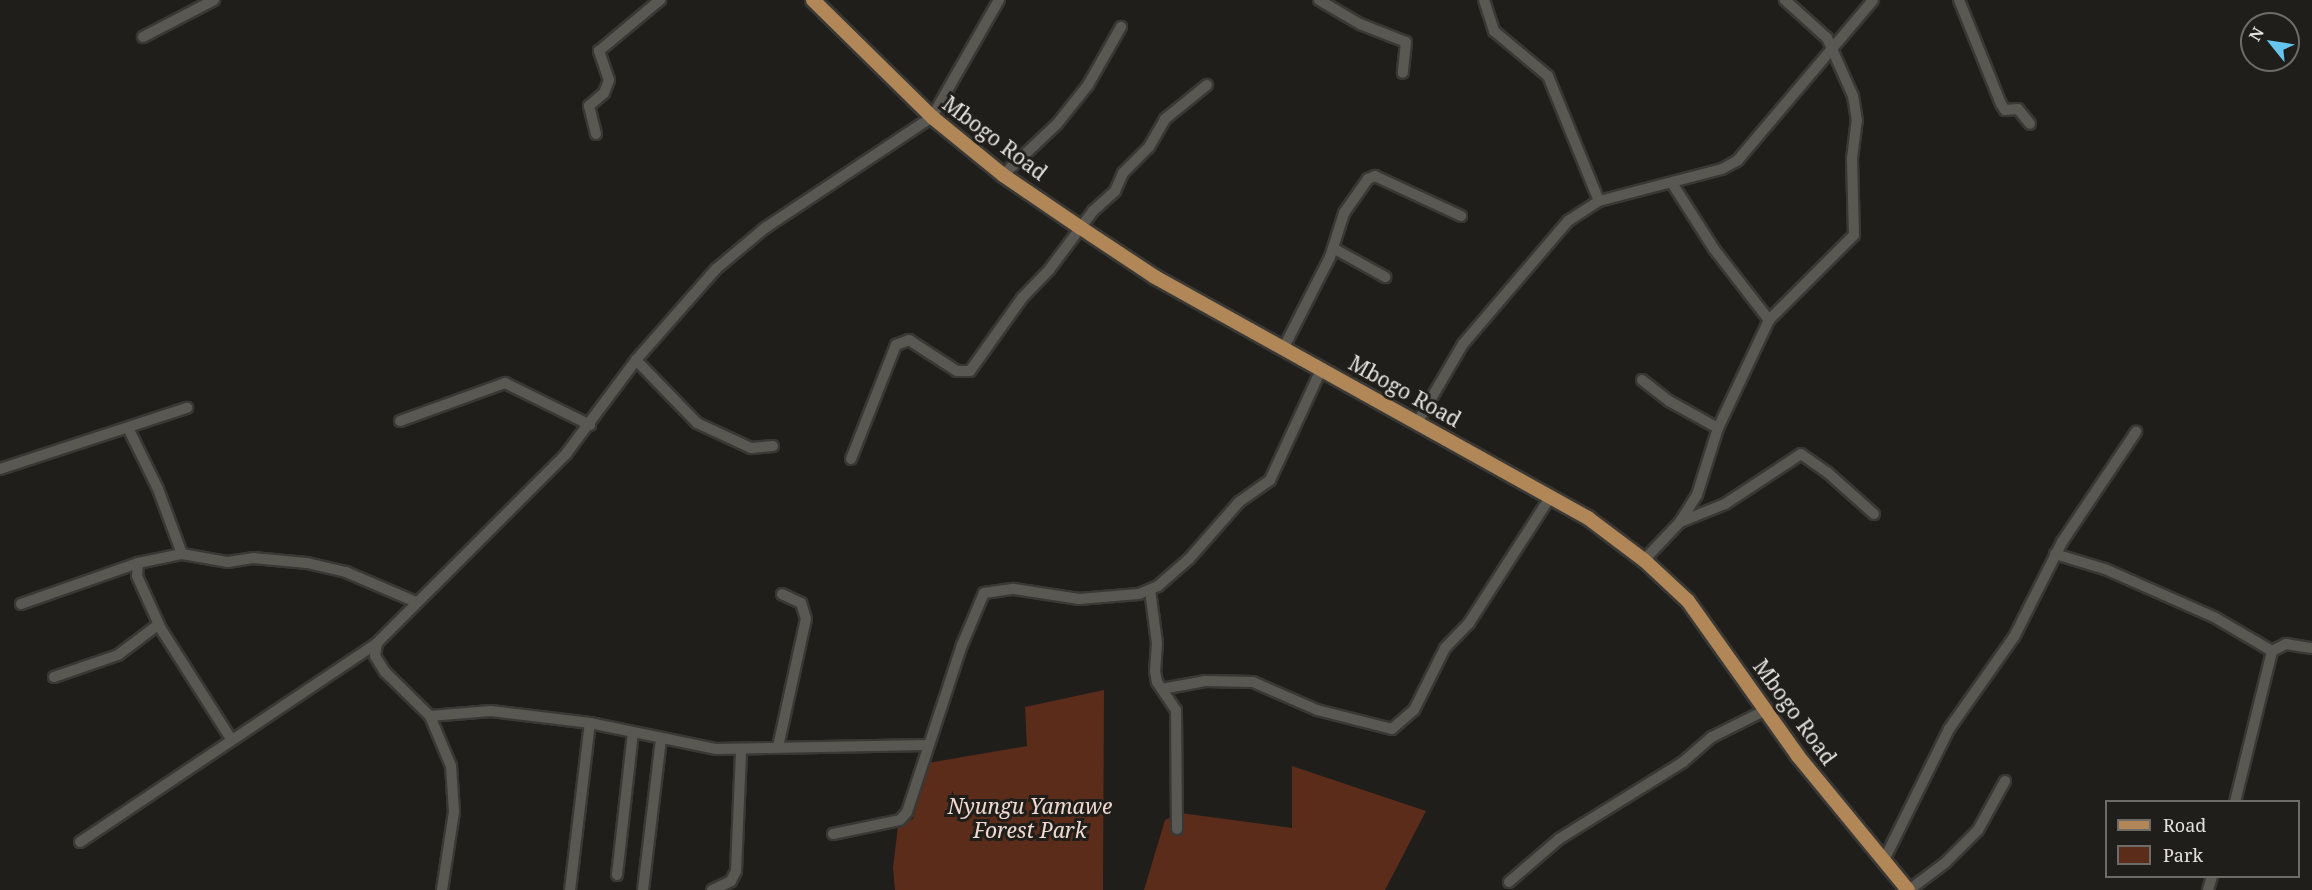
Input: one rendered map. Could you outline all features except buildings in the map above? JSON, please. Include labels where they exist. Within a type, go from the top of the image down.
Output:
[{"type":"main road","name":"Mbogo Road","points":[[813,0],[932,117],[1003,175],[1081,228],[1155,277],[1551,496],[1588,518],[1644,560],[1688,601],[1798,756],[1908,890]]},
{"type":"street","points":[[143,38],[214,0]]},
{"type":"street","points":[[596,134],[589,106],[604,93],[609,80],[599,51],[660,0]]},
{"type":"street","points":[[80,842],[231,739],[377,644],[416,602],[480,542],[590,425],[636,360],[693,292],[736,250],[932,117],[999,0]]},
{"type":"street","points":[[1319,0],[1360,24],[1406,42],[1403,73]]},
{"type":"street","points":[[1484,0],[1494,31],[1548,76],[1599,201]]},
{"type":"street","points":[[1644,560],[1680,522],[1697,495],[1718,428],[1769,320],[1854,235],[1852,159],[1857,121],[1852,91],[1832,47],[1785,0]]},
{"type":"street","points":[[1417,423],[1463,344],[1504,291],[1563,227],[1599,201],[1722,169],[1738,160],[1873,0]]},
{"type":"street","points":[[1959,0],[2001,104],[2005,110],[2018,109],[2030,124]]},
{"type":"street","points":[[1003,175],[1063,117],[1088,85],[1122,27]]},
{"type":"street","points":[[851,459],[896,345],[909,340],[957,371],[970,371],[1022,298],[1115,191],[1123,173],[1149,147],[1172,111],[1207,85]]},
{"type":"street","points":[[1284,347],[1333,248],[1344,213],[1371,176],[1461,216]]},
{"type":"street","points":[[1672,183],[1714,249],[1769,320]]},
{"type":"street","points":[[1333,248],[1385,277]]},
{"type":"street","points":[[636,360],[697,423],[751,448],[773,446]]},
{"type":"street","points":[[834,834],[903,817],[927,745],[984,593],[1014,588],[1079,598],[1150,590],[1189,559],[1239,502],[1270,480],[1321,370]]},
{"type":"street","points":[[1642,380],[1669,401],[1718,428]]},
{"type":"street","points":[[400,421],[505,383],[590,425]]},
{"type":"street","points":[[0,469],[129,430],[187,408]]},
{"type":"street","points":[[129,430],[158,489],[182,554]]},
{"type":"street","points":[[1884,860],[1949,729],[2014,637],[2055,554],[2136,432]]},
{"type":"street","points":[[1680,522],[1725,504],[1801,454],[1827,472],[1874,514]]},
{"type":"street","points":[[1162,689],[1205,681],[1253,682],[1317,710],[1392,729],[1414,710],[1445,648],[1468,623],[1551,496]]},
{"type":"street","points":[[21,604],[138,563],[182,554],[228,562],[253,558],[307,563],[346,572],[416,602]]},
{"type":"street","points":[[2055,554],[2104,569],[2214,617],[2272,651]]},
{"type":"street","points":[[138,563],[137,576],[159,624],[231,739]]},
{"type":"street","points":[[1150,590],[1157,643],[1155,671],[1162,689],[1176,710],[1177,829]]},
{"type":"street","points":[[778,747],[806,619],[801,603],[782,594]]},
{"type":"street","points":[[54,677],[118,655],[159,624]]},
{"type":"street","points":[[377,644],[375,656],[385,672],[430,716],[455,786],[442,890]]},
{"type":"street","points":[[2235,800],[2272,651],[2286,644],[2312,648]]},
{"type":"street","points":[[1509,882],[1559,839],[1683,762],[1712,737],[1766,710]]},
{"type":"street","points":[[430,716],[491,711],[590,723],[716,750],[927,745]]},
{"type":"street","points":[[570,890],[590,723]]},
{"type":"street","points":[[617,875],[633,733]]},
{"type":"street","points":[[643,890],[661,738]]},
{"type":"street","points":[[712,890],[730,880],[736,871],[741,750]]},
{"type":"street","points":[[1908,890],[1945,863],[1978,830],[2004,781]]},
{"type":"green space","name":"Nyungu Yamawe Forest Park","points":[[1104,690],[1103,890],[895,890],[893,868],[898,826],[913,819],[928,763],[1027,746],[1025,707]]},
{"type":"green space","name":"Nyungu Yamawe Forest Park","points":[[1292,766],[1426,811],[1385,890],[1144,890],[1165,820],[1180,813],[1292,828]]}]
